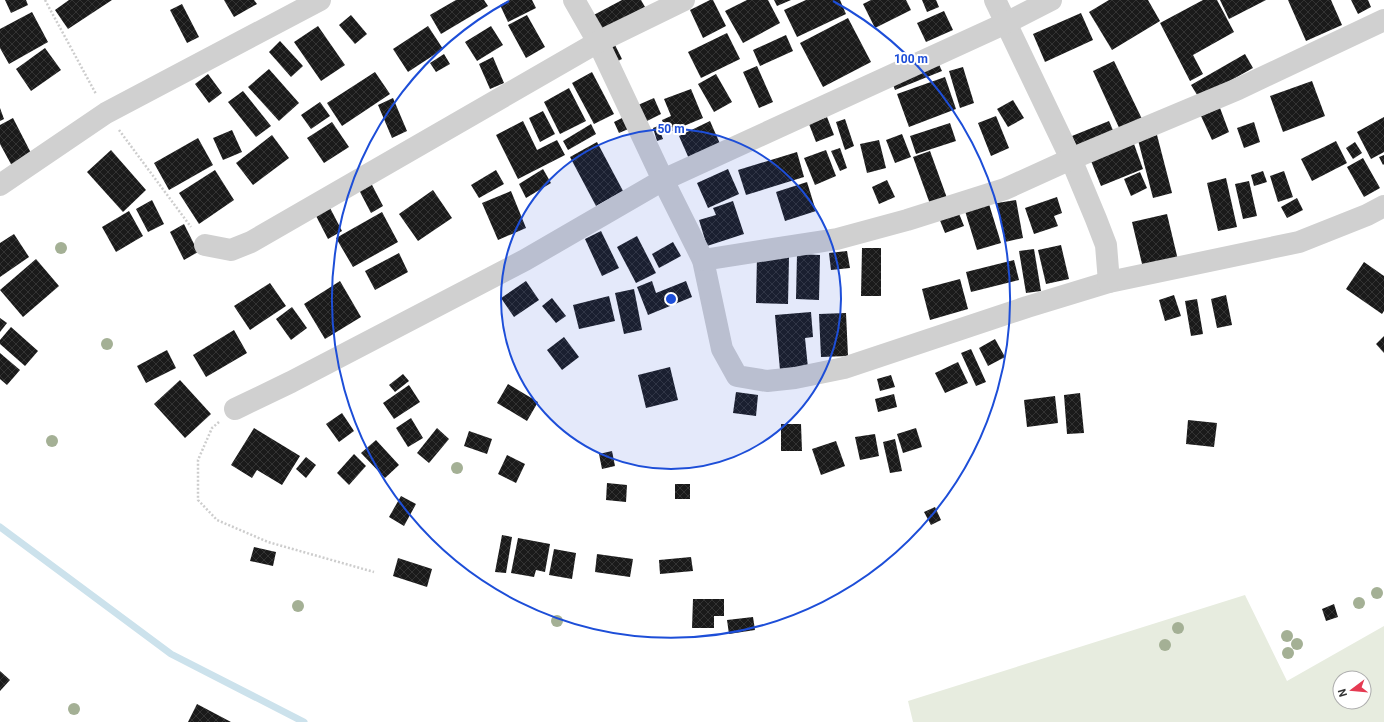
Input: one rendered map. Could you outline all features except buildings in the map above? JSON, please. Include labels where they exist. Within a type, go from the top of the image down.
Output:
[{"type":"street","points":[[0,185],[106,113],[320,0]]},
{"type":"street","points":[[574,0],[598,42],[663,180],[703,260],[722,349],[737,376],[768,381],[795,378],[844,368],[1027,307],[1109,282],[1299,242],[1367,216],[1384,206]]},
{"type":"street","points":[[205,245],[231,250],[251,242],[598,42],[684,0]]},
{"type":"street","points":[[995,0],[1071,158],[1106,245],[1109,282]]},
{"type":"street","points":[[235,409],[292,382],[525,260],[663,180],[1006,23],[1052,0]]},
{"type":"street","points":[[703,260],[837,239],[907,220],[1005,189],[1071,158],[1238,89],[1384,20]]},
{"type":"path","points":[[235,409],[212,428],[198,460],[198,500],[217,520],[268,542],[374,572]]},
{"type":"shaded area","points":[[1245,595],[1287,681],[1384,626],[1384,722],[913,722],[908,701]]},
{"type":"waterway","points":[[0,527],[171,654],[304,722]]}]
